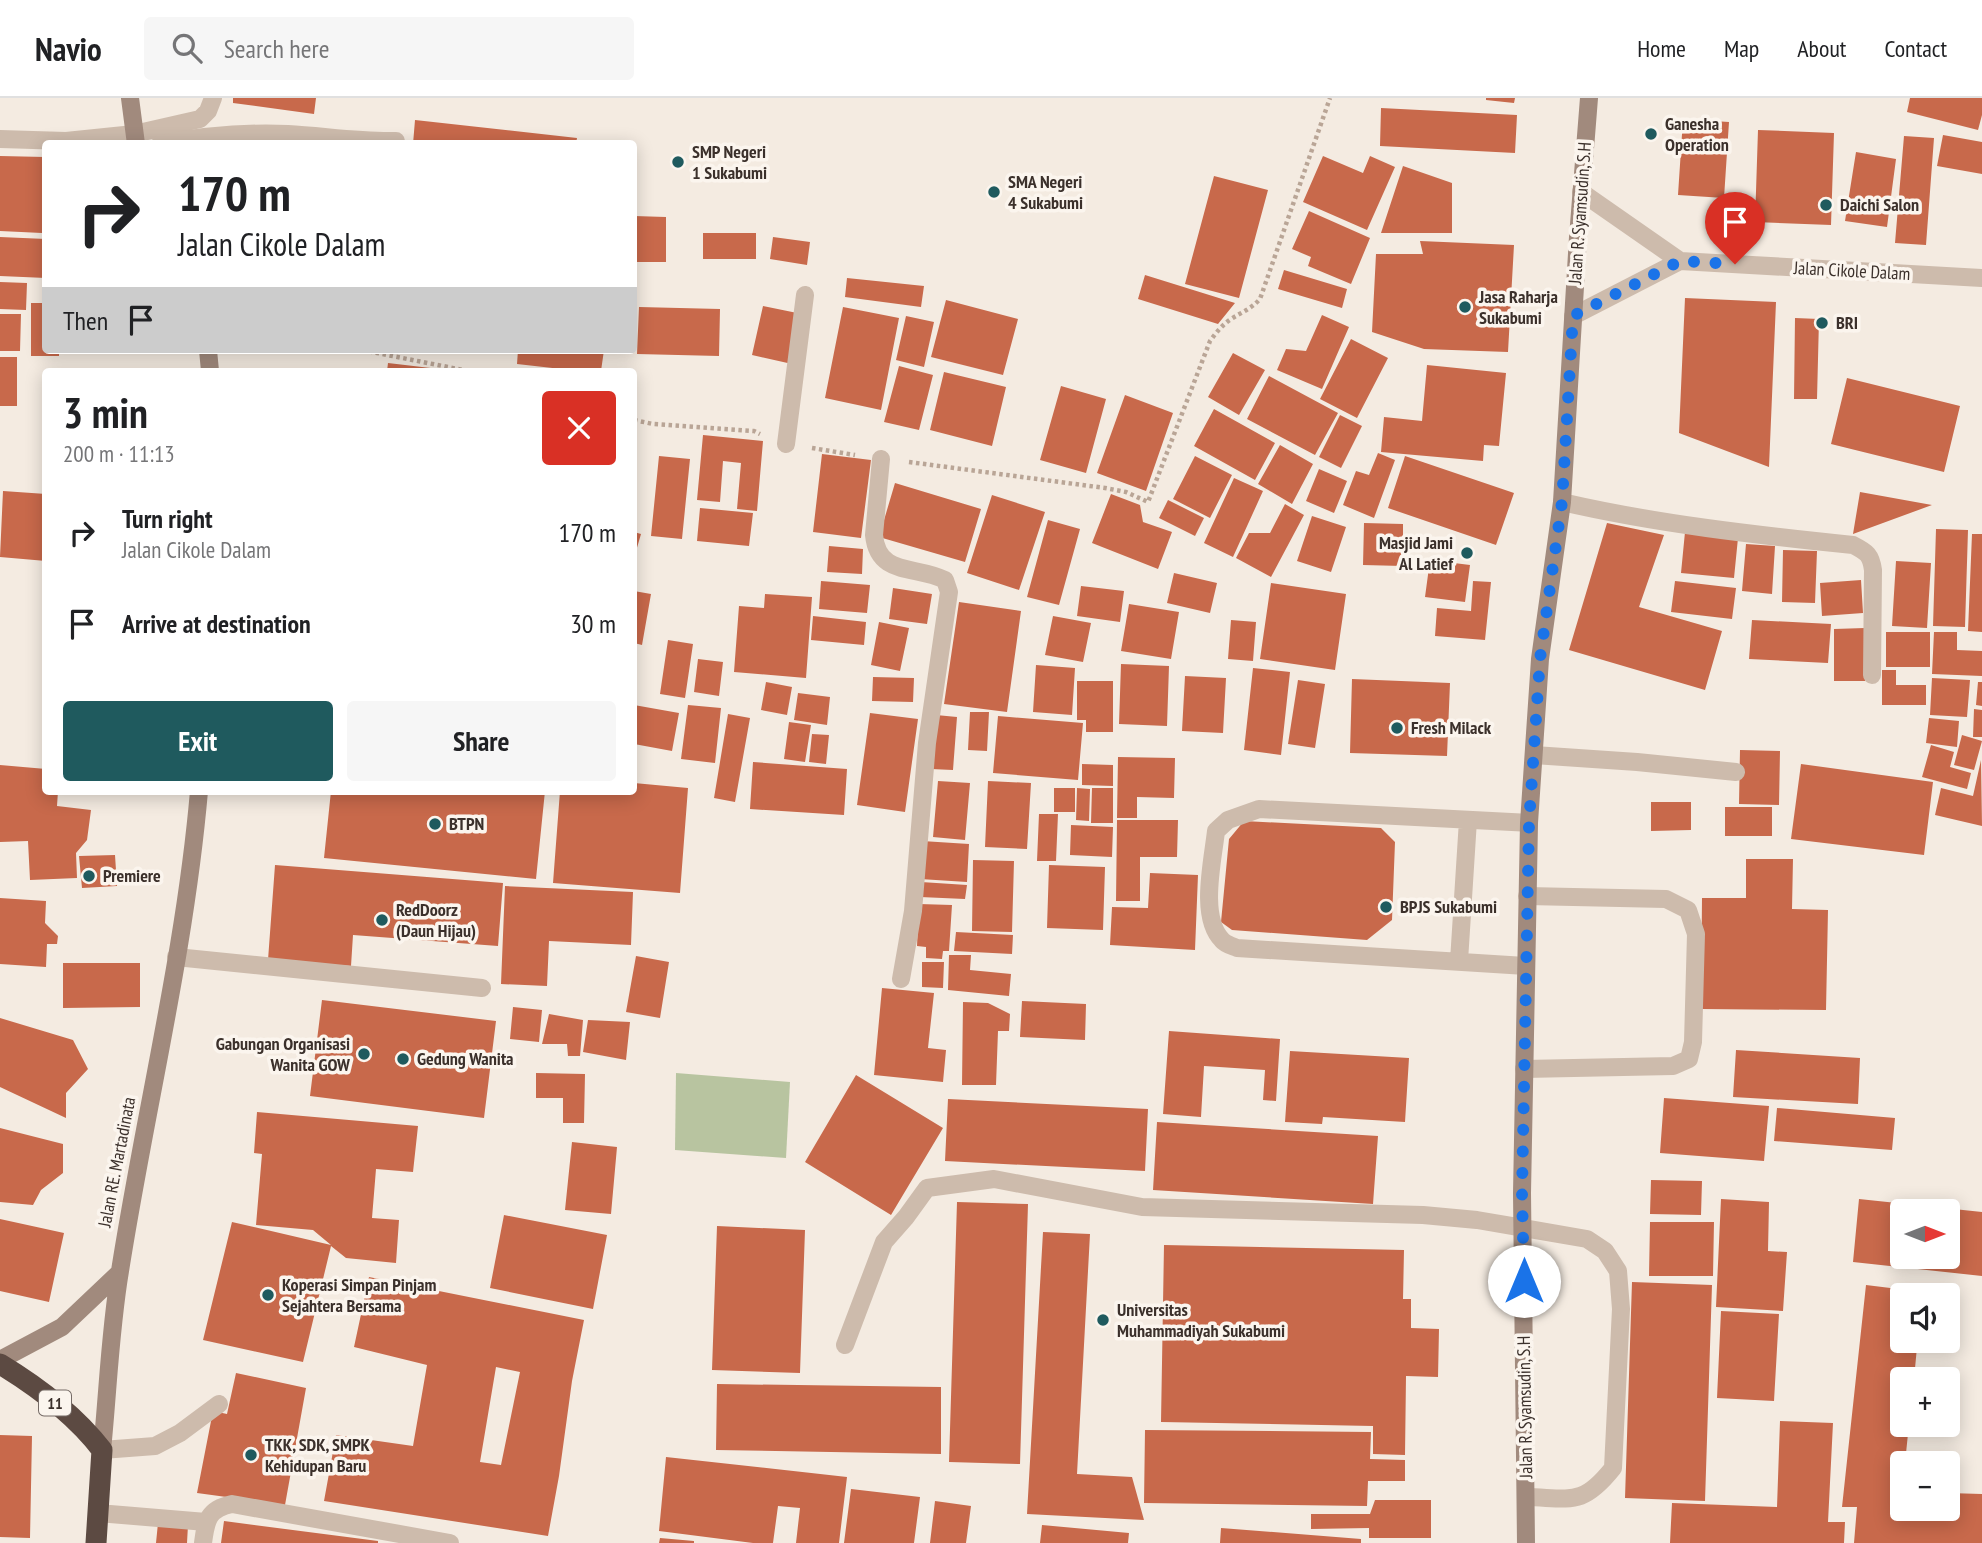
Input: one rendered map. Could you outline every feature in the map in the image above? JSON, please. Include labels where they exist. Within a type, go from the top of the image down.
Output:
[{"type":"highway","name":"11","points":[[0,1362],[71,1416],[102,1450]]},
{"type":"highway","name":"Jalan RE. Martadinata","points":[[96,1543],[102,1450]]},
{"type":"street","points":[[130,98],[135,139]]},
{"type":"street","points":[[100,140],[135,139],[200,119],[208,111],[213,98]]},
{"type":"street","name":"Jalan R. Syamsudin, S.H","points":[[1526,1543],[1523,1227],[1529,823],[1540,659],[1562,502],[1589,98]]},
{"type":"street","points":[[180,140],[200,136],[265,134],[355,140]]},
{"type":"street","points":[[0,139],[42,140]]},
{"type":"street","points":[[1573,316],[1680,261],[1581,192]]},
{"type":"street","name":"Jalan Cikole Dalam","points":[[1680,261],[1982,278]]},
{"type":"street","points":[[786,444],[804,295]]},
{"type":"street","points":[[881,459],[875,547],[881,557],[892,565],[945,580],[949,593],[927,743],[913,911],[901,979]]},
{"type":"street","points":[[1562,502],[1604,512],[1733,532],[1853,545],[1868,552],[1872,570],[1872,675]]},
{"type":"street","points":[[1534,755],[1736,772]]},
{"type":"street","name":"Jalan RE. Martadinata","points":[[102,1450],[119,1273],[160,1058],[194,847],[199,795]]},
{"type":"street","points":[[1525,966],[1237,948],[1223,942],[1212,925],[1209,899],[1216,831],[1228,820],[1259,808],[1529,823]]},
{"type":"street","points":[[1459,961],[1468,820]]},
{"type":"street","points":[[1524,1069],[1673,1066],[1689,1059],[1693,1042],[1696,934],[1688,910],[1665,899],[1527,896]]},
{"type":"street","points":[[176,957],[482,988]]},
{"type":"street","points":[[845,1345],[884,1242],[927,1188],[994,1179],[1142,1208],[1423,1215],[1523,1227],[1587,1239],[1605,1251],[1618,1271],[1621,1309],[1613,1468],[1597,1488],[1578,1498],[1525,1497]]},
{"type":"street","points":[[0,1362],[62,1327],[119,1273]]},
{"type":"street","points":[[102,1450],[155,1446],[180,1433],[219,1404]]},
{"type":"street","points":[[203,1543],[206,1522],[217,1507],[232,1504],[450,1543]]},
{"type":"street","points":[[98,1513],[206,1522]]},
{"type":"path","points":[[637,421],[754,431],[786,444],[1105,488],[1126,492],[1149,502],[1210,341],[1220,328],[1252,309],[1260,299],[1330,98]]},
{"type":"path","points":[[382,354],[453,368]]},
{"type":"green space","points":[[676,1073],[790,1082],[786,1158],[675,1150]]},
{"type":"building","points":[[233,98],[316,98],[314,114],[233,103]]},
{"type":"building","points":[[1486,98],[1515,98],[1514,103]]},
{"type":"building","points":[[1910,98],[1982,98],[1982,115],[1978,130],[1907,112]]},
{"type":"building","points":[[1381,108],[1517,115],[1515,153],[1380,146]]},
{"type":"building","points":[[1683,119],[1729,122],[1724,198],[1678,195]]},
{"type":"building","points":[[415,120],[577,138],[577,140],[413,140]]},
{"type":"building","points":[[1758,130],[1834,133],[1831,225],[1755,222]]},
{"type":"building","points":[[1943,135],[1982,142],[1982,174],[1937,166]]},
{"type":"building","points":[[1904,136],[1934,138],[1926,245],[1895,243]]},
{"type":"building","points":[[1856,152],[1896,159],[1887,227],[1845,221]]},
{"type":"building","points":[[0,156],[42,157],[42,233],[0,231]]},
{"type":"building","points":[[1323,156],[1363,173],[1370,156],[1395,167],[1367,230],[1303,202]]},
{"type":"building","points":[[1403,166],[1452,183],[1452,233],[1381,233]]},
{"type":"building","points":[[1214,176],[1268,190],[1239,298],[1185,284]]},
{"type":"building","points":[[1309,211],[1370,238],[1351,284],[1308,266],[1311,257],[1292,249]]},
{"type":"building","points":[[637,216],[666,217],[666,262],[637,262]]},
{"type":"building","points":[[703,233],[756,233],[756,259],[703,259]]},
{"type":"building","points":[[0,237],[42,239],[42,278],[0,276]]},
{"type":"building","points":[[773,237],[810,242],[807,265],[770,259]]},
{"type":"building","points":[[1420,241],[1514,245],[1508,352],[1424,349],[1372,332],[1376,254],[1423,254]]},
{"type":"building","points":[[1284,270],[1347,289],[1342,308],[1278,289]]},
{"type":"building","points":[[1145,275],[1235,303],[1218,324],[1138,299]]},
{"type":"building","points":[[847,278],[924,286],[921,307],[845,297]]},
{"type":"building","points":[[0,282],[27,283],[26,310],[0,309]]},
{"type":"building","points":[[1685,298],[1776,302],[1769,467],[1679,433]]},
{"type":"building","points":[[946,300],[1018,319],[1003,375],[931,357]]},
{"type":"building","points":[[31,303],[42,303],[42,354],[59,356],[31,356]]},
{"type":"building","points":[[763,306],[802,314],[792,364],[752,355]]},
{"type":"building","points":[[639,307],[720,309],[719,356],[637,354]]},
{"type":"building","points":[[843,307],[899,318],[881,410],[825,398]]},
{"type":"building","points":[[0,314],[21,314],[20,351],[0,351]]},
{"type":"building","points":[[1322,315],[1349,327],[1322,389],[1277,370],[1286,349],[1306,351]]},
{"type":"building","points":[[906,316],[934,322],[924,367],[896,360]]},
{"type":"building","points":[[1795,318],[1819,319],[1817,399],[1794,399]]},
{"type":"building","points":[[1351,339],[1388,358],[1357,418],[1320,399]]},
{"type":"building","points":[[1233,353],[1265,370],[1239,415],[1208,397]]},
{"type":"building","points":[[518,354],[603,354],[601,368],[552,368],[517,364]]},
{"type":"building","points":[[0,357],[17,357],[17,406],[0,406]]},
{"type":"building","points":[[388,363],[430,368],[387,368]]},
{"type":"building","points":[[1427,365],[1506,373],[1499,446],[1484,445],[1483,461],[1381,452],[1384,417],[1422,421]]},
{"type":"building","points":[[899,366],[933,375],[919,430],[884,422]]},
{"type":"building","points":[[944,372],[1006,387],[992,446],[930,430]]},
{"type":"building","points":[[1269,376],[1338,413],[1315,455],[1247,419]]},
{"type":"building","points":[[1847,378],[1960,406],[1944,472],[1831,444]]},
{"type":"building","points":[[1061,386],[1106,399],[1086,473],[1040,460]]},
{"type":"building","points":[[1125,395],[1173,413],[1146,491],[1097,473]]},
{"type":"building","points":[[1214,409],[1275,443],[1255,480],[1194,446]]},
{"type":"building","points":[[1340,415],[1362,426],[1341,468],[1319,457]]},
{"type":"building","points":[[703,435],[763,441],[757,511],[737,509],[741,463],[723,461],[720,502],[697,500]]},
{"type":"building","points":[[1280,445],[1313,464],[1292,504],[1258,484]]},
{"type":"building","points":[[1378,453],[1395,460],[1374,518],[1343,505],[1356,471],[1369,475]]},
{"type":"building","points":[[822,454],[871,460],[861,538],[813,532]]},
{"type":"building","points":[[659,456],[690,459],[682,539],[651,536]]},
{"type":"building","points":[[1195,456],[1232,475],[1210,518],[1173,499]]},
{"type":"building","points":[[1405,456],[1514,493],[1496,545],[1388,508]]},
{"type":"building","points":[[1319,469],[1347,481],[1334,513],[1306,501]]},
{"type":"building","points":[[1234,478],[1263,491],[1233,557],[1204,543]]},
{"type":"building","points":[[895,483],[981,509],[965,562],[879,537]]},
{"type":"building","points":[[3,491],[42,494],[42,561],[0,557]]},
{"type":"building","points":[[1860,492],[1932,505],[1853,534]]},
{"type":"building","points":[[1111,494],[1140,505],[1143,522],[1172,532],[1158,569],[1092,543]]},
{"type":"building","points":[[992,495],[1045,512],[1019,590],[967,573]]},
{"type":"building","points":[[1168,500],[1204,518],[1195,536],[1159,518]]},
{"type":"building","points":[[1285,504],[1304,515],[1271,577],[1236,558],[1249,533],[1270,533]]},
{"type":"building","points":[[700,508],[753,513],[749,546],[697,541]]},
{"type":"building","points":[[1312,516],[1346,527],[1331,572],[1297,561]]},
{"type":"building","points":[[1048,520],[1080,529],[1059,605],[1027,597]]},
{"type":"building","points":[[1364,523],[1403,524],[1403,566],[1363,565]]},
{"type":"building","points":[[1607,523],[1664,535],[1639,607],[1722,631],[1705,690],[1569,650]]},
{"type":"building","points":[[1936,529],[1968,530],[1965,627],[1933,626]]},
{"type":"building","points":[[1685,532],[1738,538],[1734,578],[1681,573]]},
{"type":"building","points":[[1972,534],[1982,534],[1982,632],[1968,631]]},
{"type":"building","points":[[1746,544],[1775,546],[1772,594],[1742,591]]},
{"type":"building","points":[[829,546],[863,549],[862,574],[827,572]]},
{"type":"building","points":[[1783,550],[1817,551],[1815,603],[1782,602]]},
{"type":"building","points":[[1430,560],[1470,565],[1465,602],[1425,597]]},
{"type":"building","points":[[1896,561],[1931,563],[1927,628],[1892,626]]},
{"type":"building","points":[[1174,573],[1217,583],[1210,613],[1167,603]]},
{"type":"building","points":[[1861,580],[1863,613],[1822,616],[1820,583]]},
{"type":"building","points":[[821,581],[870,585],[867,613],[819,609]]},
{"type":"building","points":[[1473,581],[1491,582],[1485,640],[1435,636],[1437,608],[1471,611]]},
{"type":"building","points":[[1675,581],[1736,588],[1732,619],[1671,612]]},
{"type":"building","points":[[1271,583],[1346,594],[1335,670],[1260,659]]},
{"type":"building","points":[[1081,586],[1124,591],[1120,622],[1077,616]]},
{"type":"building","points":[[893,588],[932,594],[927,624],[889,619]]},
{"type":"building","points":[[637,592],[651,594],[642,645],[637,644]]},
{"type":"building","points":[[765,594],[812,597],[806,678],[734,672],[739,606],[764,608]]},
{"type":"building","points":[[959,602],[1021,611],[1007,712],[944,704]]},
{"type":"building","points":[[1129,604],[1179,612],[1171,659],[1121,651]]},
{"type":"building","points":[[813,616],[866,622],[864,645],[811,640]]},
{"type":"building","points":[[1053,616],[1091,623],[1083,662],[1045,655]]},
{"type":"building","points":[[1231,620],[1256,622],[1253,661],[1228,659]]},
{"type":"building","points":[[1752,620],[1831,624],[1828,663],[1749,659]]},
{"type":"building","points":[[879,622],[909,628],[900,671],[871,665]]},
{"type":"building","points":[[1865,628],[1865,681],[1834,681],[1834,629]]},
{"type":"building","points":[[1886,632],[1930,632],[1930,667],[1886,667]]},
{"type":"building","points":[[1934,632],[1957,632],[1957,650],[1982,651],[1982,676],[1932,674]]},
{"type":"building","points":[[668,640],[693,644],[685,698],[660,694]]},
{"type":"building","points":[[698,659],[723,662],[719,696],[694,692]]},
{"type":"building","points":[[1121,664],[1169,666],[1167,726],[1119,724]]},
{"type":"building","points":[[1036,665],[1075,668],[1072,715],[1033,712]]},
{"type":"building","points":[[1253,668],[1290,672],[1281,755],[1244,750]]},
{"type":"building","points":[[1882,670],[1896,670],[1896,685],[1926,685],[1926,705],[1882,705]]},
{"type":"building","points":[[1185,676],[1226,678],[1223,733],[1182,731]]},
{"type":"building","points":[[873,677],[914,678],[913,702],[872,701]]},
{"type":"building","points":[[1932,678],[1970,680],[1967,717],[1930,715]]},
{"type":"building","points":[[1352,679],[1450,683],[1447,756],[1350,753]]},
{"type":"building","points":[[1298,680],[1325,684],[1315,748],[1288,744]]},
{"type":"building","points":[[1077,681],[1113,681],[1113,732],[1086,732],[1086,720],[1077,720]]},
{"type":"building","points":[[766,682],[792,687],[787,715],[761,710]]},
{"type":"building","points":[[1978,682],[1982,682],[1982,706],[1976,705]]},
{"type":"building","points":[[798,693],[830,697],[827,725],[794,720]]},
{"type":"building","points":[[688,705],[721,708],[715,763],[681,759]]},
{"type":"building","points":[[637,706],[679,713],[672,751],[637,745]]},
{"type":"building","points":[[1974,709],[1982,710],[1982,737],[1973,737]]},
{"type":"building","points":[[970,712],[989,712],[987,751],[968,750]]},
{"type":"building","points":[[870,713],[918,719],[905,812],[857,805]]},
{"type":"building","points":[[728,714],[750,718],[735,802],[714,798]]},
{"type":"building","points":[[936,715],[957,717],[953,770],[931,769]]},
{"type":"building","points":[[998,716],[1083,723],[1078,780],[993,773]]},
{"type":"building","points":[[1929,718],[1959,721],[1957,747],[1926,743]]},
{"type":"building","points":[[789,722],[811,725],[805,762],[784,759]]},
{"type":"building","points":[[812,734],[829,735],[826,764],[809,762]]},
{"type":"building","points":[[1962,735],[1982,741],[1974,770],[1954,765]]},
{"type":"building","points":[[1931,745],[1954,752],[1950,767],[1971,773],[1967,789],[1922,777]]},
{"type":"building","points":[[1740,750],[1780,751],[1779,805],[1739,804]]},
{"type":"building","points":[[1118,757],[1175,758],[1174,798],[1137,797],[1137,818],[1117,818]]},
{"type":"building","points":[[1981,760],[1982,826],[1935,815],[1941,788],[1973,796]]},
{"type":"building","points":[[753,762],[847,769],[844,815],[750,809]]},
{"type":"building","points":[[1082,764],[1113,765],[1113,786],[1082,785]]},
{"type":"building","points":[[1801,764],[1933,782],[1924,855],[1791,839]]},
{"type":"building","points":[[0,765],[42,769],[42,795],[58,795],[57,806],[91,810],[87,840],[76,853],[77,878],[30,880],[28,841],[0,842]]},
{"type":"building","points":[[938,781],[970,783],[965,840],[933,837]]},
{"type":"building","points":[[988,781],[1031,783],[1027,849],[985,847]]},
{"type":"building","points":[[637,783],[688,788],[680,893],[553,883],[560,795],[637,795]]},
{"type":"building","points":[[1054,788],[1075,788],[1075,812],[1054,812]]},
{"type":"building","points":[[1077,788],[1090,789],[1089,821],[1076,820]]},
{"type":"building","points":[[1092,788],[1113,788],[1113,823],[1091,823]]},
{"type":"building","name":"BTPN","points":[[331,795],[545,795],[536,879],[324,858]]},
{"type":"building","points":[[1651,802],[1691,802],[1691,830],[1651,831]]},
{"type":"building","points":[[1725,807],[1772,807],[1772,836],[1725,836]]},
{"type":"building","points":[[1039,814],[1058,814],[1056,861],[1037,861]]},
{"type":"building","points":[[1117,820],[1178,820],[1177,857],[1140,857],[1140,901],[1116,901]]},
{"type":"building","points":[[1244,821],[1381,828],[1395,842],[1392,920],[1367,940],[1232,930],[1221,922],[1229,839]]},
{"type":"building","points":[[1071,825],[1113,827],[1112,857],[1070,855]]},
{"type":"building","points":[[922,841],[969,844],[967,882],[920,879]]},
{"type":"building","points":[[115,855],[117,886],[82,888],[79,856]]},
{"type":"building","points":[[1746,859],[1793,859],[1792,909],[1828,910],[1826,1010],[1701,1009],[1702,898],[1746,898]]},
{"type":"building","points":[[973,860],[1014,861],[1012,932],[972,931]]},
{"type":"building","points":[[275,865],[503,883],[498,946],[353,935],[351,966],[268,960]]},
{"type":"building","points":[[1049,865],[1105,867],[1103,930],[1047,928]]},
{"type":"building","points":[[1150,873],[1198,875],[1195,950],[1110,945],[1112,907],[1148,908]]},
{"type":"building","points":[[921,882],[967,885],[965,899],[920,897]]},
{"type":"building","points":[[505,886],[633,892],[631,945],[549,941],[547,986],[501,984]]},
{"type":"building","points":[[0,898],[46,901],[45,923],[58,936],[57,944],[47,944],[46,967],[0,964]]},
{"type":"building","points":[[919,904],[952,905],[949,951],[943,951],[942,959],[926,958],[926,947],[917,946]]},
{"type":"building","points":[[956,932],[1013,935],[1012,954],[954,951]]},
{"type":"building","points":[[949,955],[971,955],[970,970],[1011,974],[1009,996],[948,990]]},
{"type":"building","points":[[636,956],[669,962],[660,1018],[626,1012]]},
{"type":"building","points":[[922,962],[944,962],[943,988],[922,987]]},
{"type":"building","points":[[63,963],[140,963],[140,1007],[63,1008]]},
{"type":"building","points":[[882,988],[934,993],[928,1048],[946,1050],[943,1082],[874,1075]]},
{"type":"building","name":"Gedung Wanita","points":[[322,1000],[496,1021],[484,1118],[310,1096]]},
{"type":"building","points":[[1022,1001],[1086,1004],[1085,1040],[1020,1037]]},
{"type":"building","points":[[963,1002],[988,1003],[1010,1014],[1009,1031],[998,1031],[996,1085],[962,1085]]},
{"type":"building","points":[[513,1007],[542,1010],[539,1042],[510,1039]]},
{"type":"building","points":[[549,1014],[583,1020],[580,1056],[568,1056],[567,1044],[542,1044]]},
{"type":"building","points":[[0,1018],[73,1040],[88,1069],[66,1093],[66,1118],[0,1087]]},
{"type":"building","points":[[588,1020],[630,1022],[626,1060],[583,1052]]},
{"type":"building","points":[[1169,1031],[1280,1039],[1276,1101],[1263,1100],[1265,1070],[1204,1066],[1201,1117],[1163,1114]]},
{"type":"building","points":[[1736,1050],[1860,1058],[1858,1104],[1733,1097]]},
{"type":"building","points":[[1290,1051],[1409,1058],[1405,1122],[1323,1117],[1322,1124],[1285,1122]]},
{"type":"building","points":[[536,1073],[585,1074],[584,1123],[563,1123],[563,1098],[536,1098]]},
{"type":"building","points":[[856,1075],[943,1128],[891,1215],[805,1162]]},
{"type":"building","points":[[1664,1098],[1769,1106],[1764,1161],[1660,1153]]},
{"type":"building","points":[[948,1099],[1148,1109],[1145,1171],[945,1161]]},
{"type":"building","points":[[1777,1108],[1895,1118],[1892,1150],[1774,1141]]},
{"type":"building","points":[[257,1112],[418,1126],[413,1172],[376,1169],[372,1218],[399,1220],[396,1263],[346,1258],[331,1246],[303,1362],[203,1340],[232,1222],[331,1245],[313,1230],[256,1225],[262,1154],[254,1153]]},
{"type":"building","points":[[1157,1122],[1378,1136],[1373,1204],[1153,1190]]},
{"type":"building","points":[[0,1128],[63,1144],[63,1173],[41,1190],[33,1205],[0,1202]]},
{"type":"building","points":[[572,1142],[617,1147],[611,1214],[565,1210]]},
{"type":"building","points":[[1651,1180],[1702,1181],[1701,1215],[1650,1214]]},
{"type":"building","points":[[1721,1199],[1769,1202],[1768,1251],[1787,1252],[1783,1311],[1716,1307]]},
{"type":"building","points":[[1859,1199],[1890,1202],[1890,1266],[1853,1262]]},
{"type":"building","points":[[957,1202],[1028,1204],[1020,1464],[949,1462]]},
{"type":"building","points":[[1960,1210],[1982,1212],[1982,1276],[1918,1269],[1960,1269]]},
{"type":"building","points":[[504,1215],[607,1235],[593,1309],[490,1288]]},
{"type":"building","points":[[0,1219],[64,1233],[49,1302],[0,1291]]},
{"type":"building","points":[[1650,1222],[1714,1222],[1713,1276],[1649,1276]]},
{"type":"building","points":[[717,1226],[805,1230],[800,1373],[712,1370]]},
{"type":"building","points":[[1043,1232],[1090,1234],[1077,1474],[1132,1477],[1144,1520],[1027,1514]]},
{"type":"building","points":[[1164,1245],[1404,1250],[1403,1299],[1411,1299],[1411,1328],[1439,1329],[1438,1377],[1406,1376],[1405,1455],[1373,1454],[1373,1426],[1161,1422]]},
{"type":"building","points":[[369,1277],[584,1320],[548,1536],[324,1501],[336,1435],[413,1446],[427,1365],[354,1347]],"holes":[[[496,1367],[520,1372],[501,1465],[480,1462]]]},
{"type":"building","points":[[1632,1282],[1712,1285],[1705,1501],[1625,1498]]},
{"type":"building","points":[[1866,1285],[1890,1288],[1890,1353],[1916,1353],[1915,1367],[1890,1367],[1890,1437],[1908,1437],[1906,1451],[1890,1451],[1890,1521],[1960,1521],[1960,1493],[1982,1494],[1982,1543],[1854,1543],[1857,1507],[1842,1507]]},
{"type":"building","points":[[1721,1311],[1779,1314],[1774,1401],[1717,1398]]},
{"type":"building","points":[[236,1373],[306,1388],[285,1505],[197,1493],[213,1411],[227,1414]]},
{"type":"building","points":[[717,1384],[941,1387],[941,1454],[716,1450]]},
{"type":"building","points":[[1780,1421],[1833,1423],[1828,1522],[1845,1522],[1844,1543],[1670,1543],[1672,1503],[1777,1507]]},
{"type":"building","points":[[1145,1430],[1371,1432],[1370,1459],[1405,1460],[1405,1481],[1368,1481],[1367,1506],[1144,1503]]},
{"type":"building","points":[[0,1435],[32,1436],[30,1538],[0,1537]]},
{"type":"building","points":[[666,1457],[847,1477],[839,1543],[796,1543],[800,1508],[778,1506],[773,1543],[659,1531]]},
{"type":"building","points":[[851,1489],[920,1497],[914,1543],[844,1543]]},
{"type":"building","points":[[1375,1500],[1431,1500],[1431,1538],[1369,1538],[1369,1528],[1311,1529],[1311,1514],[1370,1514]]},
{"type":"building","points":[[935,1501],[971,1506],[966,1543],[930,1543]]},
{"type":"building","points":[[224,1521],[378,1541],[378,1543],[221,1543]]},
{"type":"building","points":[[158,1523],[188,1525],[187,1543],[156,1543]]},
{"type":"building","points":[[1042,1525],[1129,1533],[1128,1543],[1040,1543]]},
{"type":"building","points":[[1221,1528],[1361,1539],[1361,1543],[1220,1543]]},
{"type":"building","points":[[660,1538],[694,1541],[694,1543],[659,1543]]},
{"type":"place","name":"Ganesha Operation","points":[[1651,134]]},
{"type":"place","name":"SMP Negeri 1 Sukabumi","points":[[678,162]]},
{"type":"place","name":"SMA Negeri 4 Sukabumi","points":[[994,192]]},
{"type":"place","name":"Daichi Salon","points":[[1826,205]]},
{"type":"place","name":"Jasa Raharja Sukabumi","points":[[1465,307]]},
{"type":"place","name":"BRI","points":[[1822,323]]},
{"type":"place","name":"Masjid Jami Al Latief","points":[[1467,553]]},
{"type":"place","name":"Fresh Milack","points":[[1397,728]]},
{"type":"place","name":"BTPN","points":[[435,824]]},
{"type":"place","name":"Premiere","points":[[89,876]]},
{"type":"place","name":"BPJS Sukabumi","points":[[1386,907]]},
{"type":"place","name":"RedDoorz (Daun Hijau)","points":[[382,920]]},
{"type":"place","name":"Gabungan Organisasi Wanita GOW","points":[[364,1054]]},
{"type":"place","name":"Gedung Wanita","points":[[403,1059]]},
{"type":"place","name":"Koperasi Simpan Pinjam Sejahtera Bersama","points":[[268,1295]]},
{"type":"place","name":"Universitas Muhammadiyah Sukabumi","points":[[1103,1320]]},
{"type":"place","name":"TKK, SDK, SMPK Kehidupan Baru","points":[[251,1455]]},
{"type":"route","points":[[1524,1281],[1522,1193],[1529,823],[1540,659],[1562,502],[1573,316],[1680,261],[1735,264]]}]
